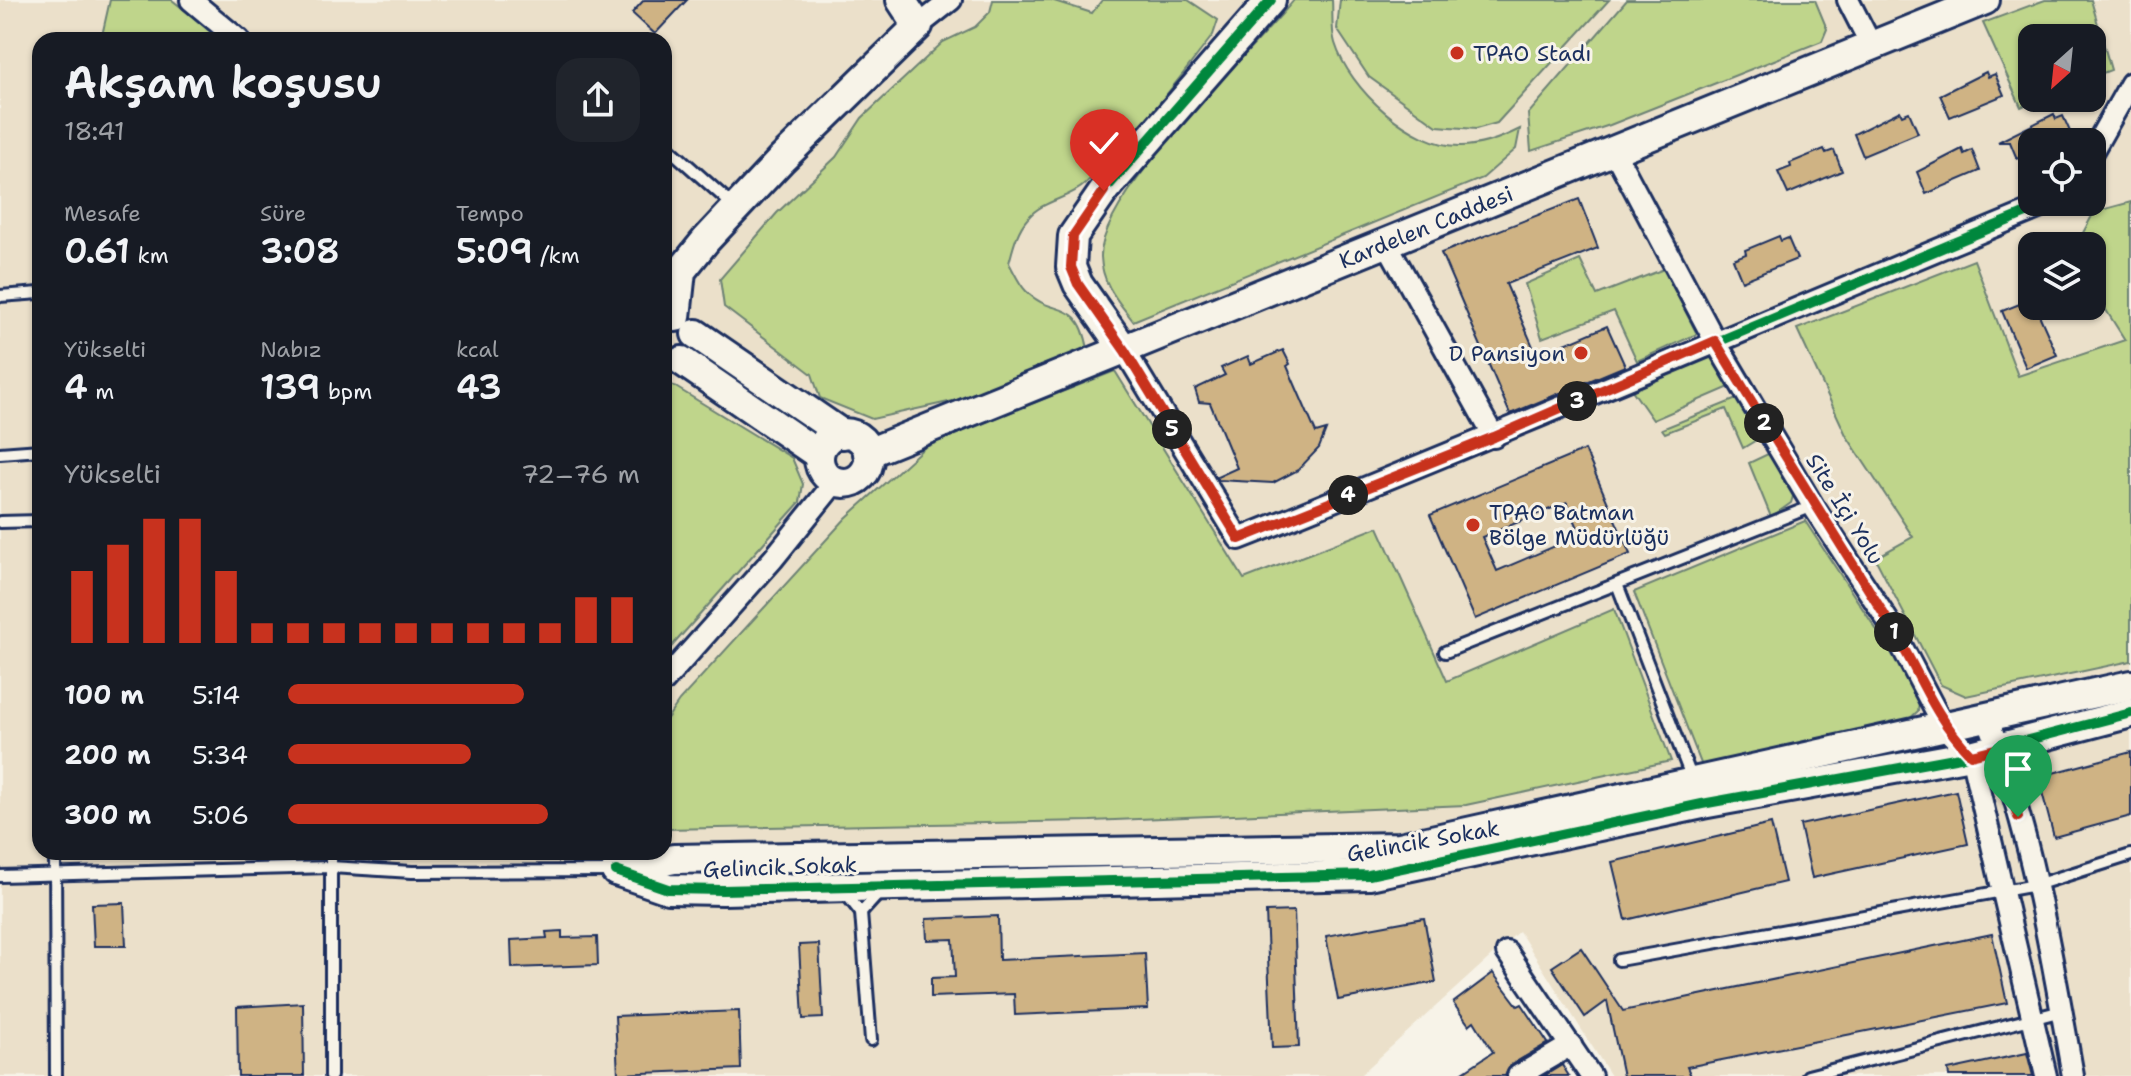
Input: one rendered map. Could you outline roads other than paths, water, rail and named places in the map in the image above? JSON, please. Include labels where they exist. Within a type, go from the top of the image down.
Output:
[{"type":"street","points":[[191,0],[229,32]]},
{"type":"street","points":[[901,0],[918,26]]},
{"type":"street","points":[[819,455],[673,360],[695,347],[679,323],[681,271],[737,209],[918,26],[951,0]]},
{"type":"street","points":[[1271,0],[1104,191],[1073,236],[1071,267],[1078,284],[1125,351],[1239,539],[1494,437],[1715,341],[2019,216]]},
{"type":"street","points":[[1848,0],[1871,45]]},
{"type":"street","name":"Kardelen Caddesi","points":[[868,453],[1985,0]]},
{"type":"street","points":[[2106,128],[2131,83]]},
{"type":"street","name":"Site İçi Yolu","points":[[1613,149],[1715,341],[1813,506],[1890,624],[1944,727],[1971,755]]},
{"type":"street","points":[[1386,242],[1494,437]]},
{"type":"street","points":[[672,672],[773,559],[835,482],[857,479],[867,468],[868,453],[855,437],[842,434],[679,323]]},
{"type":"street","points":[[835,482],[823,471],[819,455],[826,441],[842,434]]},
{"type":"street","name":"Gelincik Sokak","points":[[672,859],[835,871],[1400,847],[2131,685]]},
{"type":"street","name":"Gelincik Sokak","points":[[896,869],[1369,875],[1702,804],[1971,755],[2131,713]]},
{"type":"street","points":[[1987,717],[1999,748],[2036,885],[2073,1076]]},
{"type":"street","points":[[1971,755],[2046,1076]]},
{"type":"street","points":[[1356,847],[1369,875]]},
{"type":"street","name":"Gelincik Sokak","points":[[615,862],[654,860]]},
{"type":"street","points":[[1507,952],[1591,1076]]},
{"type":"street","points":[[1518,1076],[1571,1045]]},
{"type":"lane","points":[[672,151],[737,209]]},
{"type":"lane","points":[[0,296],[32,294]]},
{"type":"lane","points":[[0,453],[32,451]]},
{"type":"lane","points":[[1445,652],[1813,506]]},
{"type":"lane","points":[[0,522],[32,521]]},
{"type":"lane","points":[[1617,584],[1693,781]]},
{"type":"lane","points":[[1619,960],[2036,885],[2131,855]]},
{"type":"lane","points":[[55,860],[56,1076]]},
{"type":"lane","points":[[331,860],[331,1076]]},
{"type":"lane","points":[[0,876],[331,867],[412,872],[615,862]]},
{"type":"lane","points":[[861,913],[896,869]]},
{"type":"lane","points":[[835,871],[861,913],[871,1040]]},
{"type":"lane","points":[[1808,1076],[2062,1011]]},
{"type":"place","name":"TPAO Stadı","points":[[1457,53]]},
{"type":"place","name":"D Pansiyon","points":[[1581,353]]},
{"type":"place","name":"TPAO Batman Bölge Müdürlüğü","points":[[1473,525]]}]
